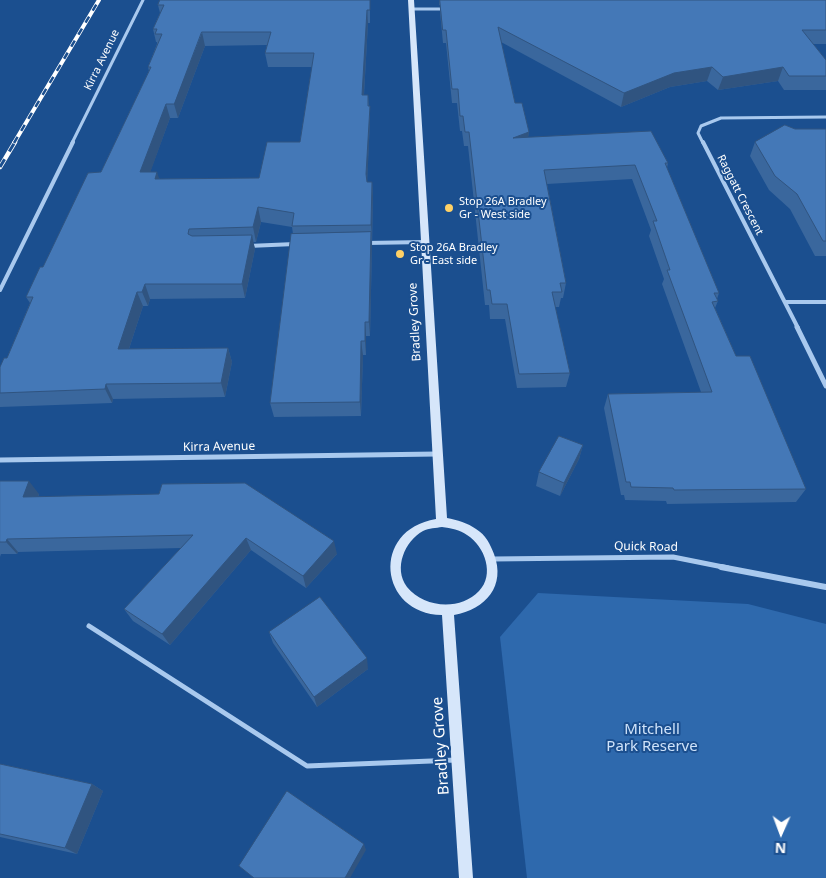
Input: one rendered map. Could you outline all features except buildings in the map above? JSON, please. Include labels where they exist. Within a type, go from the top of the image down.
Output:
[{"type":"street","name":"Kirra Avenue","points":[[0,290],[143,0]]},
{"type":"street","name":"Bradley Grove","points":[[411,0],[442,522]]},
{"type":"street","points":[[411,9],[451,9]]},
{"type":"street","name":"Raggatt Crescent","points":[[826,117],[721,118],[701,126],[698,133],[826,386]]},
{"type":"street","points":[[359,243],[425,242]]},
{"type":"street","points":[[244,246],[301,244]]},
{"type":"street","points":[[785,302],[826,302]]},
{"type":"street","name":"Kirra Avenue","points":[[0,460],[438,454]]},
{"type":"street","points":[[442,522],[466,528],[481,538],[493,559],[494,576],[486,593],[472,605],[448,612],[430,610],[413,601],[402,591],[395,572],[396,557],[402,542],[423,526],[442,522]]},
{"type":"street","name":"Quick Road","points":[[493,559],[673,557],[826,587]]},
{"type":"street","name":"Bradley Grove","points":[[448,612],[466,878]]},
{"type":"lane","points":[[89,626],[307,766],[458,760]]},
{"type":"green space","name":"Mitchell Park Reserve","points":[[538,593],[748,604],[826,624],[826,878],[527,878],[500,637]]},
{"type":"railway","points":[[14,143],[99,0]]},
{"type":"railway","points":[[0,167],[15,142]]},
{"type":"place","name":"Stop 26A Bradley Gr - West side","points":[[449,208]]},
{"type":"place","name":"Stop 26A Bradley Gr - East side","points":[[400,254]]}]
